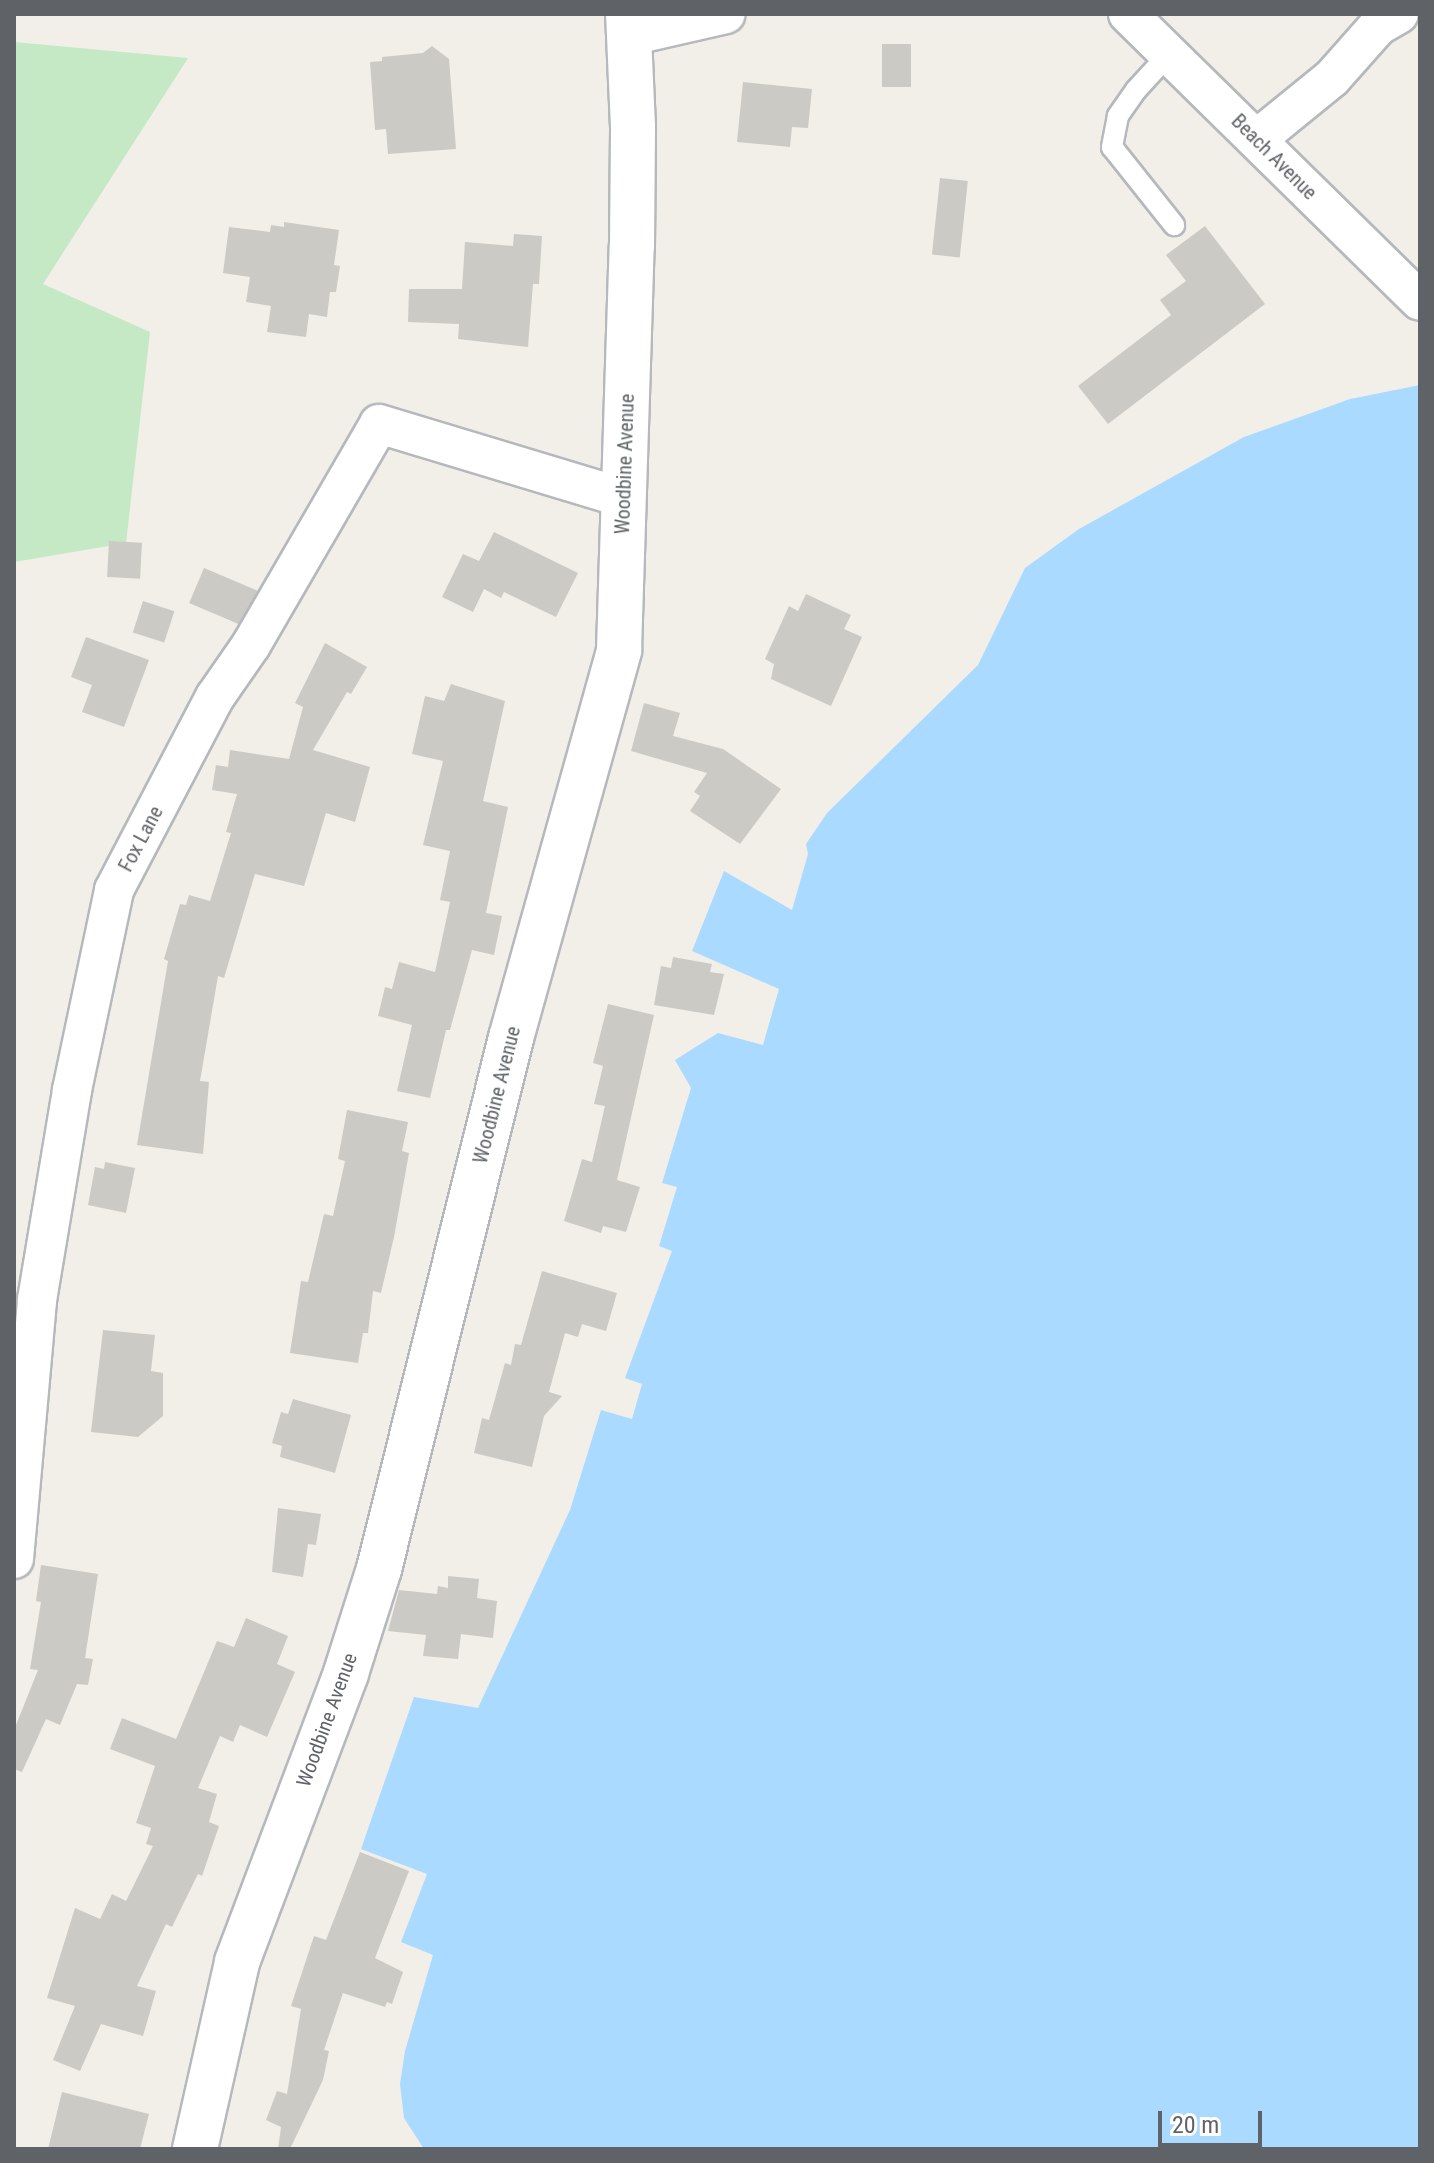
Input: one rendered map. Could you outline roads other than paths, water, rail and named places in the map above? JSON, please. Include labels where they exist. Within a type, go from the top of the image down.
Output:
[{"type":"main road","name":"Woodbine Avenue","points":[[195,2149],[237,1962],[346,1673],[379,1569],[511,1038],[619,650],[632,246],[629,25]]},
{"type":"street","points":[[629,25],[726,14]]},
{"type":"street","name":"Beach Avenue","points":[[1128,14],[1420,301]]},
{"type":"street","points":[[1257,139],[1332,78],[1378,26],[1399,14]]},
{"type":"street","name":"Fox Lane","points":[[14,1559],[37,1300],[72,1090],[114,890],[215,697],[251,645],[379,424],[624,498]]},
{"type":"lane","points":[[1169,54],[1136,90],[1118,116],[1112,147],[1174,225]]},
{"type":"water","points":[[1420,385],[1420,2149],[424,2149],[404,2118],[400,2084],[405,2051],[433,1955],[401,1942],[427,1874],[361,1849],[414,1697],[478,1708],[570,1510],[601,1410],[632,1419],[642,1384],[625,1378],[672,1251],[659,1246],[677,1187],[662,1183],[691,1088],[675,1060],[718,1033],[763,1045],[779,989],[692,951],[724,871],[792,910],[808,854],[806,844],[827,813],[978,665],[1025,568],[1079,529],[1244,437],[1350,399]]}]
